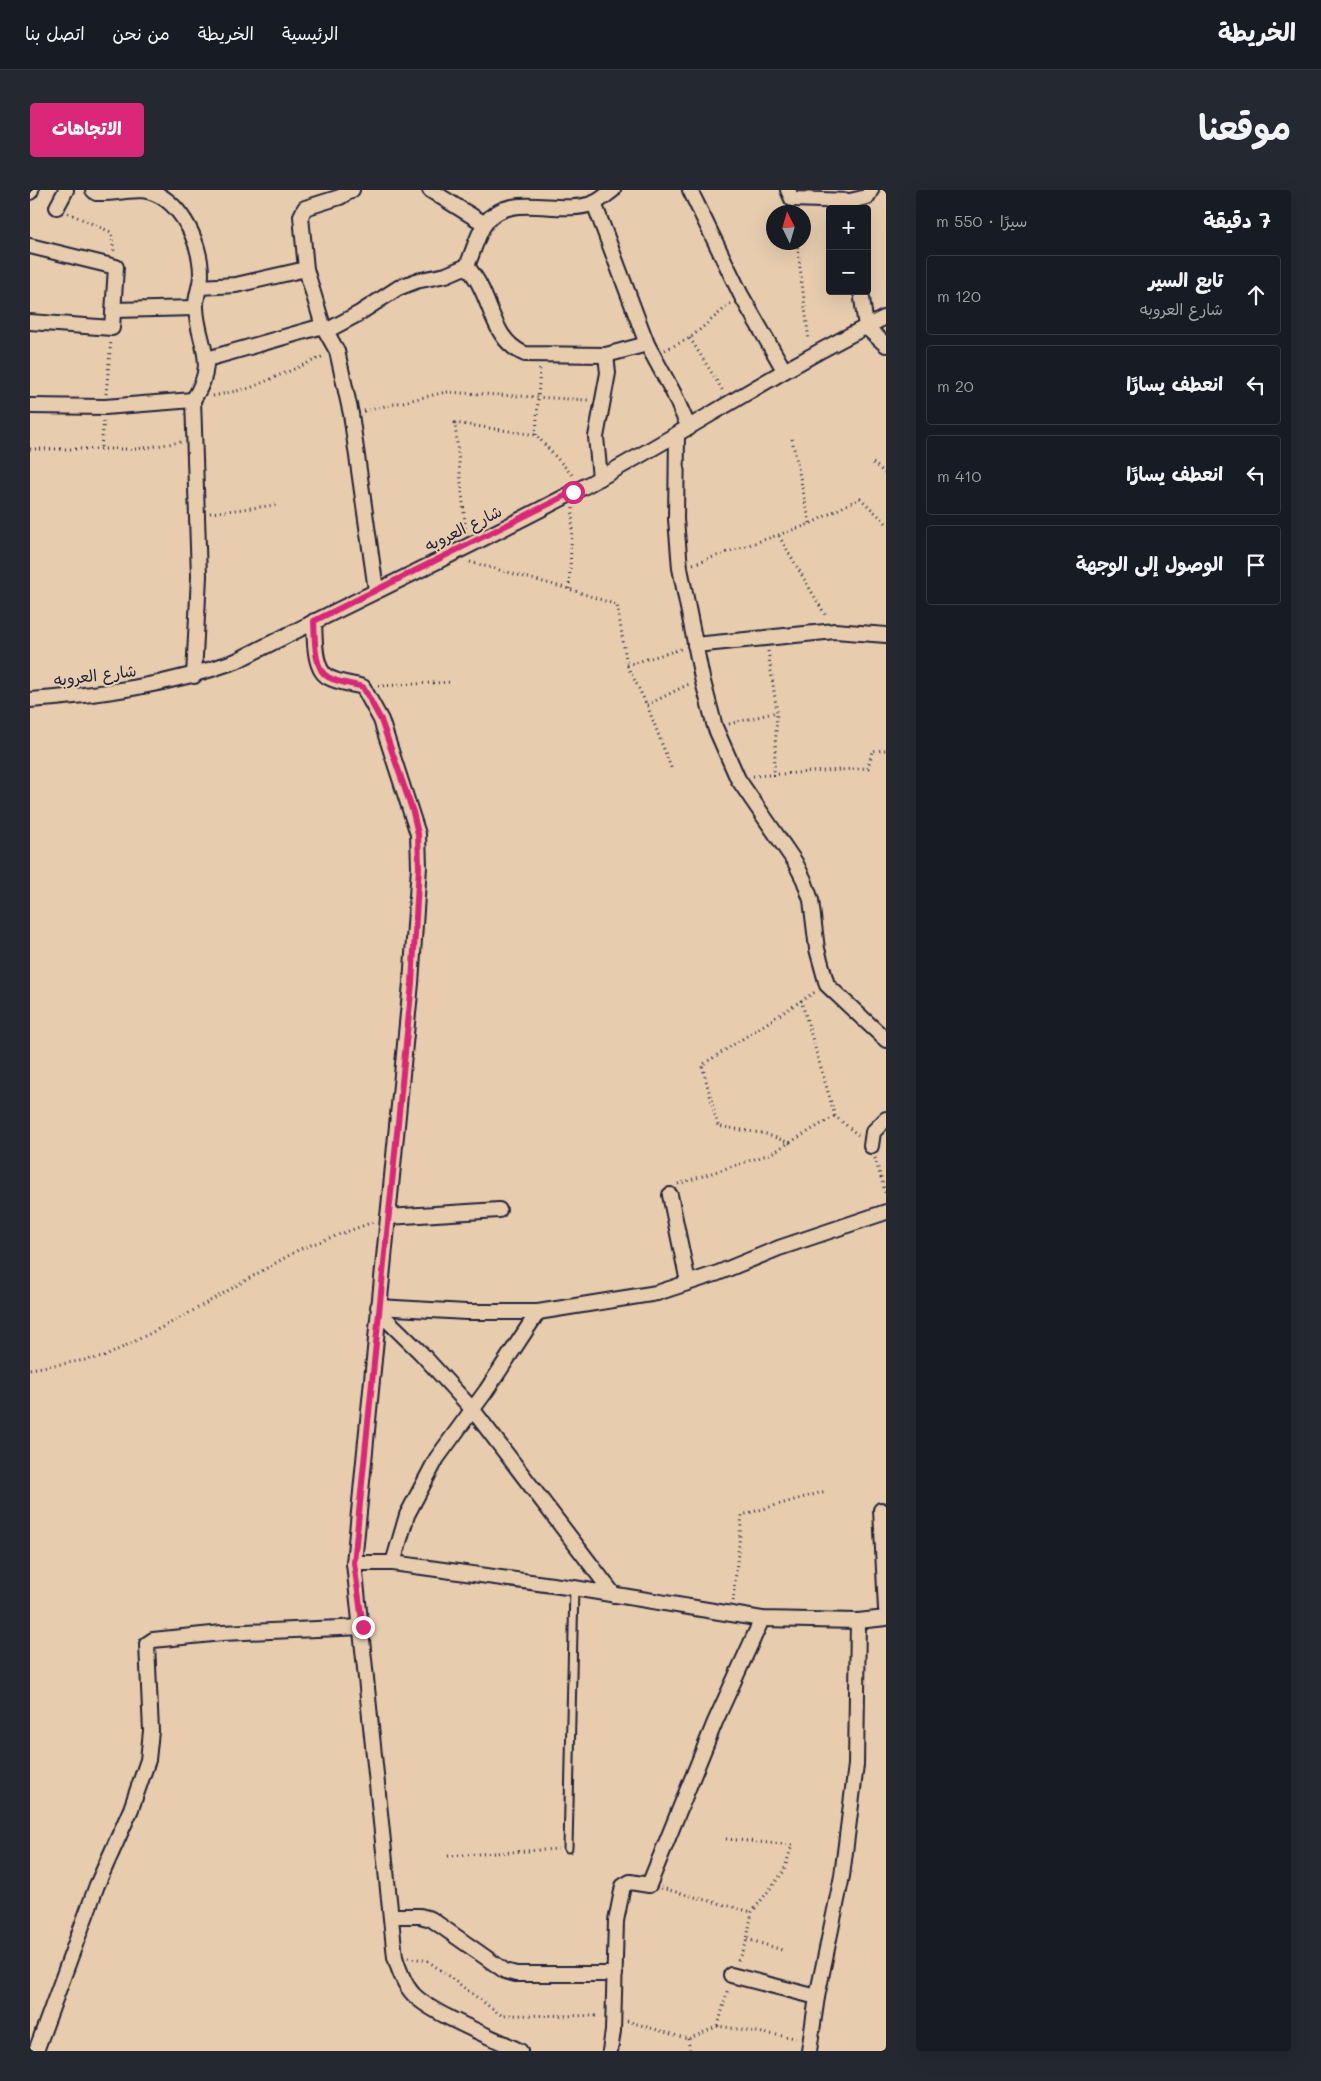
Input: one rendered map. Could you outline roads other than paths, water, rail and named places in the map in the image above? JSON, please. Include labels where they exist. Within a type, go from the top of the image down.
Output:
[{"type":"street","points":[[57,207],[66,190]]},
{"type":"street","points":[[93,190],[96,193],[105,194],[141,190],[157,194],[176,208],[191,234],[200,258],[200,287],[196,308],[207,359],[200,390],[192,400],[199,576],[194,676]]},
{"type":"street","points":[[352,190],[340,197],[305,208],[302,211],[306,270],[325,328],[337,351],[352,414],[376,590]]},
{"type":"street","points":[[430,190],[485,224]]},
{"type":"street","points":[[207,359],[325,328],[358,314],[398,288],[416,281],[446,275],[468,266],[485,224],[494,213],[508,203],[529,201],[577,206],[594,203],[613,190]]},
{"type":"street","points":[[690,190],[741,295],[784,370]]},
{"type":"street","points":[[788,190],[792,200],[850,205],[867,197],[871,190]]},
{"type":"street","points":[[594,203],[650,350],[673,392],[683,431],[676,519],[680,568],[702,678],[715,727],[738,779],[795,862],[804,880],[811,900],[817,949],[827,985],[886,1040]]},
{"type":"street","points":[[30,246],[116,267],[112,328],[30,322]]},
{"type":"street","points":[[468,266],[481,287],[492,317],[507,343],[525,354],[606,355],[650,350]]},
{"type":"street","points":[[200,287],[236,285],[306,270]]},
{"type":"street","points":[[862,295],[866,327],[886,344]]},
{"type":"street","points":[[114,310],[196,308]]},
{"type":"street","name":"شارع العروبه","points":[[30,700],[108,692],[194,676],[236,661],[578,490],[683,431],[784,370],[886,317]]},
{"type":"street","points":[[600,478],[596,437],[608,373],[606,355]]},
{"type":"street","points":[[30,406],[105,408],[192,400]]},
{"type":"street","points":[[314,621],[318,660],[323,671],[328,677],[363,687],[381,720],[418,834],[419,867],[412,983],[354,1563],[363,1627],[395,1957],[402,1977],[413,1995],[432,2008],[520,2051]]},
{"type":"street","points":[[695,644],[835,631],[886,635]]},
{"type":"street","points":[[871,1146],[874,1132],[886,1119]]},
{"type":"street","points":[[670,1195],[688,1282]]},
{"type":"street","points":[[388,1217],[499,1210]]},
{"type":"street","points":[[379,1310],[538,1312],[657,1293],[718,1273],[779,1248],[886,1212]]},
{"type":"street","points":[[379,1310],[473,1410],[614,1595]]},
{"type":"street","points":[[393,1563],[399,1538],[414,1498],[437,1458],[473,1410],[538,1312]]},
{"type":"street","points":[[881,1510],[886,1609]]},
{"type":"street","points":[[354,1563],[393,1563],[574,1588],[762,1619],[858,1621],[886,1618]]},
{"type":"street","points":[[610,2051],[616,1921],[623,1886],[630,1882],[649,1885],[715,1722],[762,1619]]},
{"type":"street","points":[[809,2046],[816,1997],[842,1876],[856,1765],[858,1621]]},
{"type":"street","points":[[36,2051],[97,1885],[131,1809],[148,1760],[151,1731],[147,1644],[153,1640],[222,1633],[363,1627]]},
{"type":"street","points":[[392,1916],[420,1916],[431,1919],[505,1971],[516,1974],[615,1974]]},
{"type":"street","points":[[731,1975],[816,1997]]},
{"type":"lane","points":[[568,1848],[574,1588]]}]
